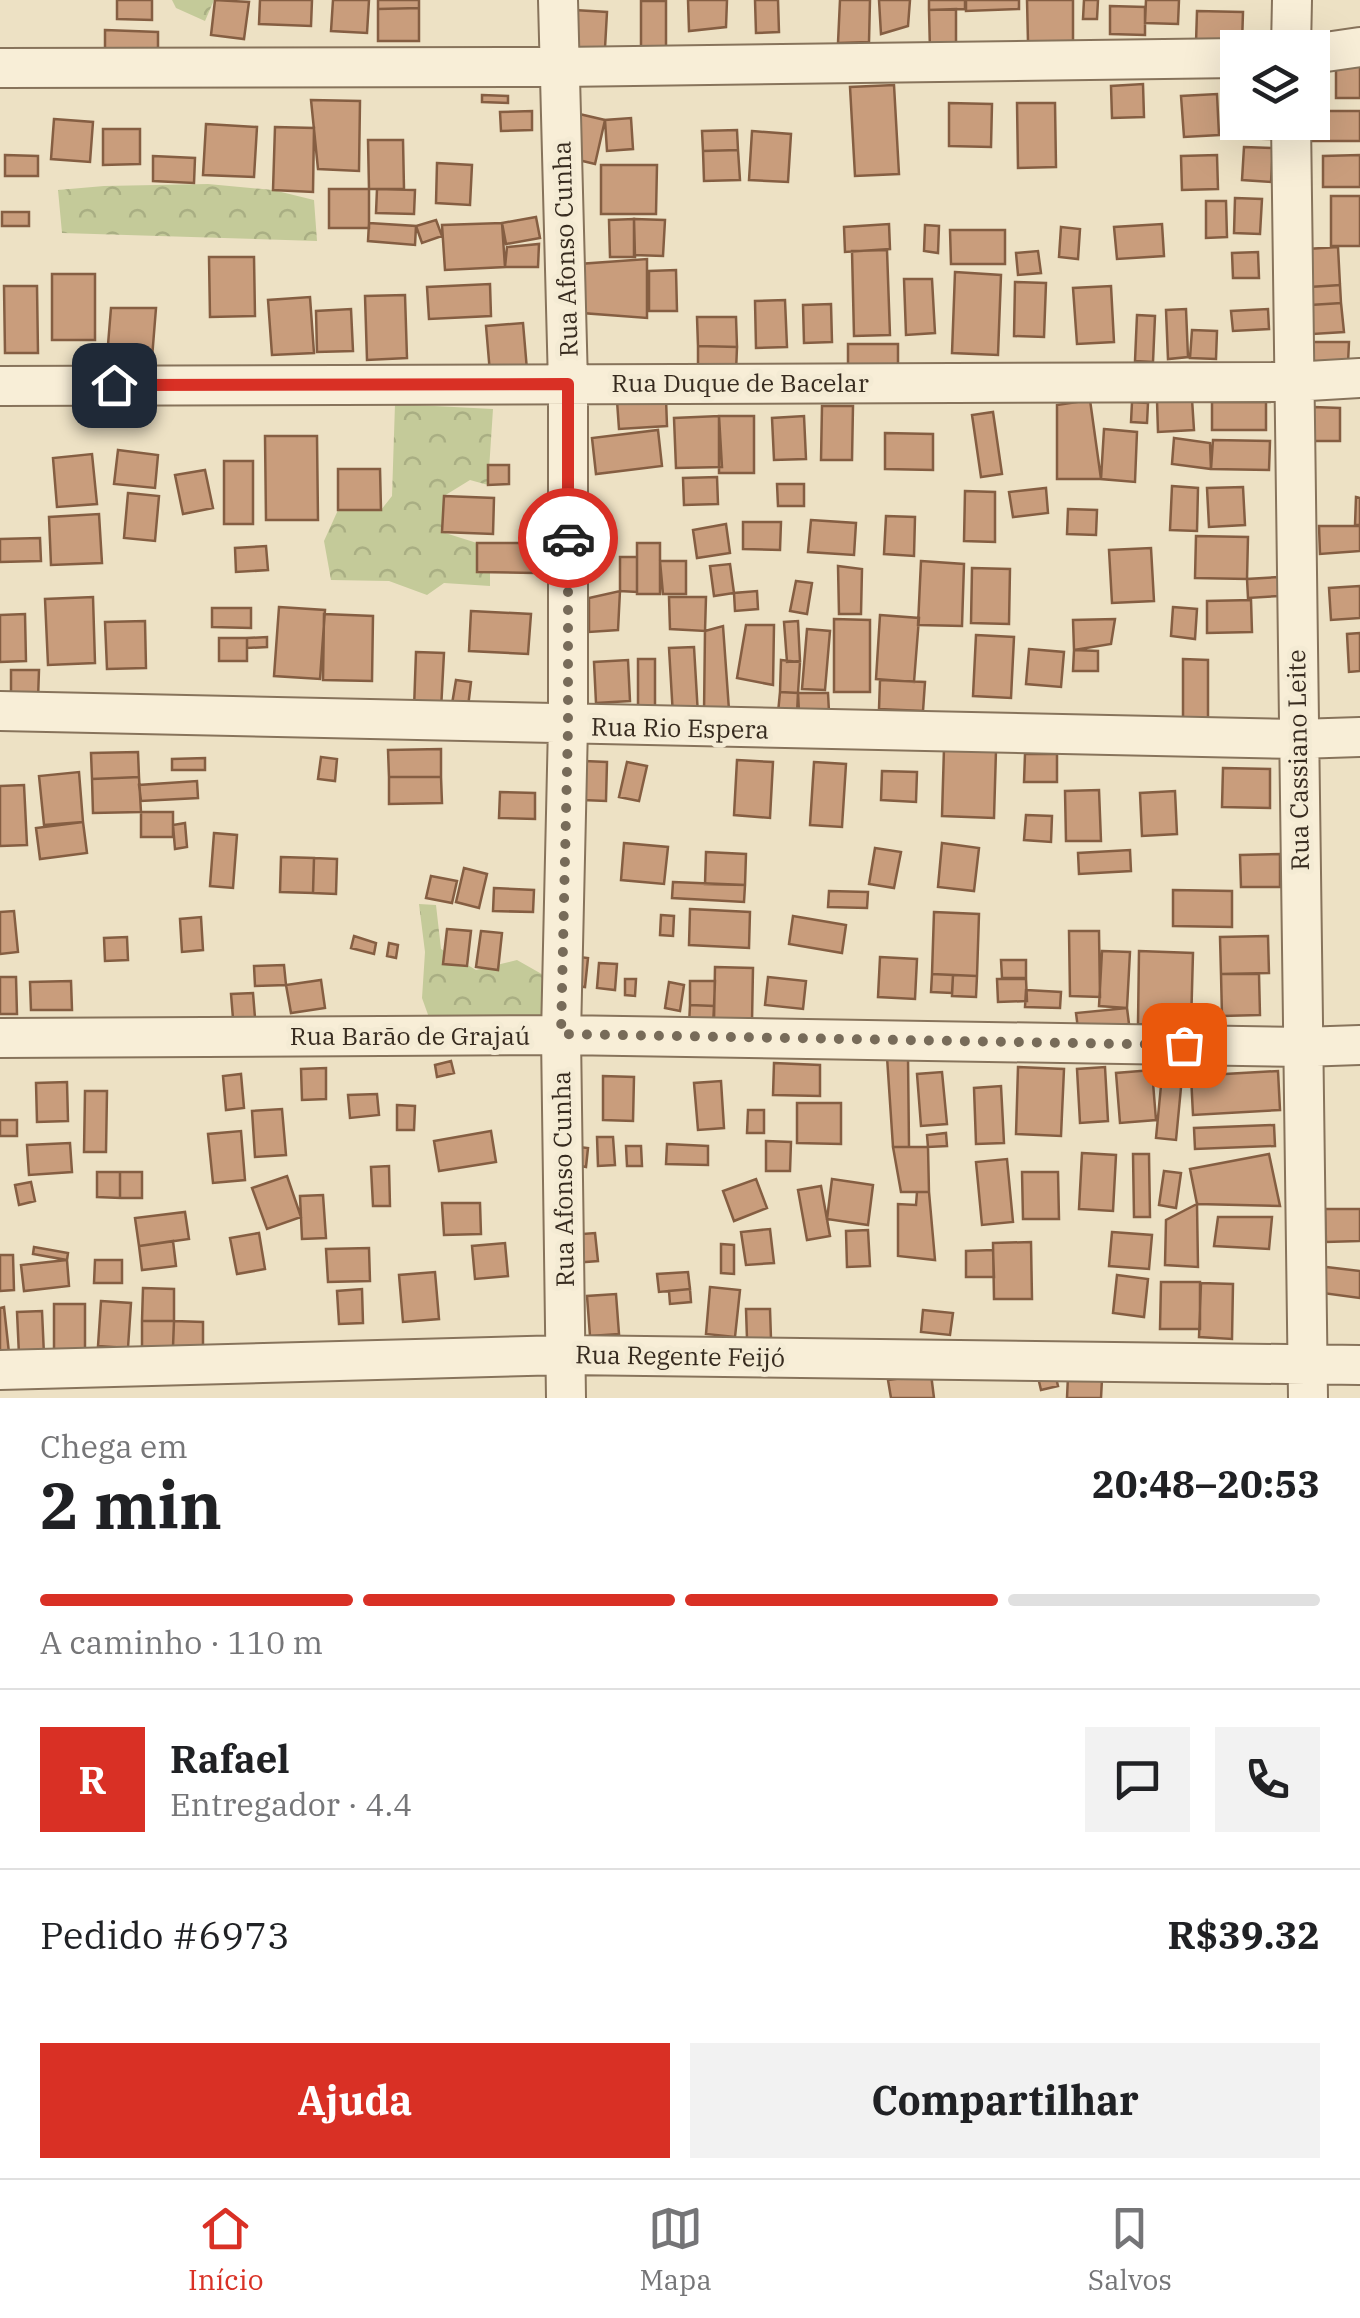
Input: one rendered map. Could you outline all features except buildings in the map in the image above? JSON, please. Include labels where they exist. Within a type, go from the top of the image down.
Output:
[{"type":"street","name":"Rua Afonso Cunha","points":[[558,0],[568,384],[568,726],[561,1034],[566,1398]]},
{"type":"street","points":[[1291,30],[1292,0]]},
{"type":"street","points":[[1330,52],[1360,48]]},
{"type":"street","points":[[0,68],[560,67],[1220,58]]},
{"type":"street","name":"Rua Cassiano Leite","points":[[1290,140],[1308,1382]]},
{"type":"street","name":"Rua Duque de Bacelar","points":[[0,386],[1292,382],[1360,378]]},
{"type":"street","name":"Rua Rio Espera","points":[[0,710],[568,726],[1360,737]]},
{"type":"street","name":"Rua Barão de Grajaú","points":[[0,1038],[561,1034],[1360,1045]]},
{"type":"street","name":"Rua Regente Feijó","points":[[0,1370],[566,1354],[1308,1382],[1360,1366]]},
{"type":"green space","points":[[172,0],[214,0],[205,21],[176,8]]},
{"type":"green space","points":[[208,184],[273,190],[314,200],[317,241],[62,233],[58,190]]},
{"type":"green space","points":[[395,404],[493,409],[488,485],[470,480],[444,496],[442,532],[477,543],[477,572],[490,572],[490,586],[444,583],[427,595],[389,581],[331,580],[324,541],[338,510],[381,510],[392,496]]},
{"type":"green space","points":[[419,904],[436,905],[441,949],[476,970],[517,960],[554,981],[552,1019],[431,1023],[422,998],[425,952]]},
{"type":"way so far","points":[[568,538],[561,1034],[1184,1045]]},
{"type":"route","points":[[114,385],[568,384],[568,538]]}]
